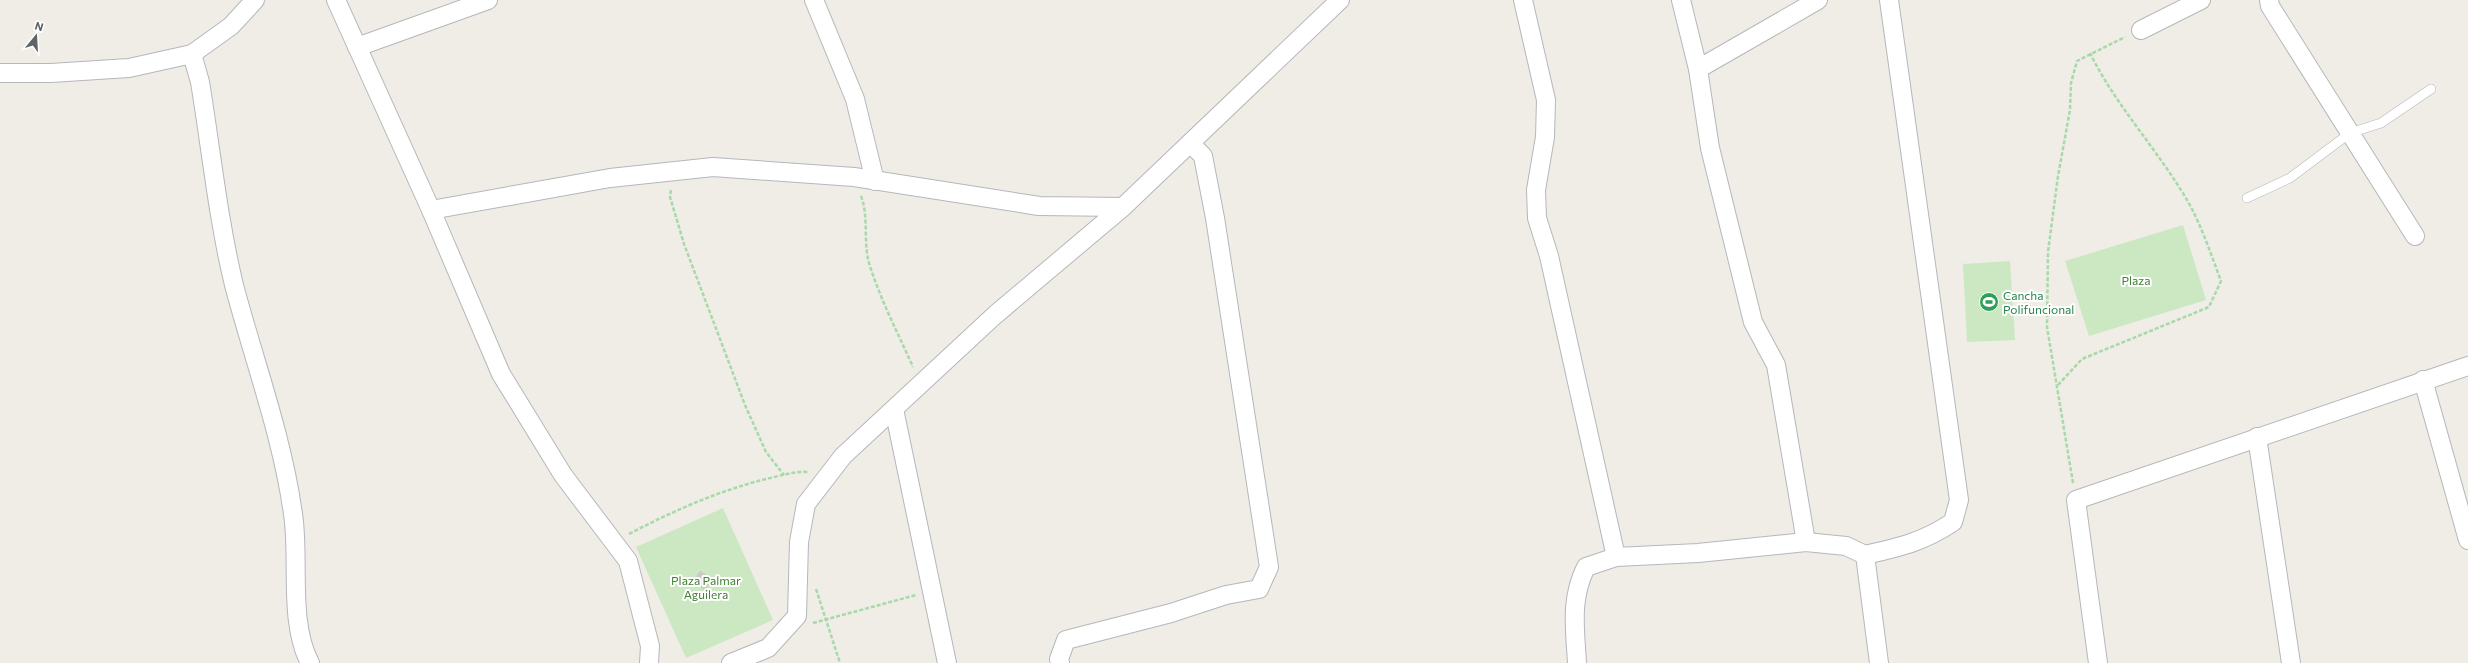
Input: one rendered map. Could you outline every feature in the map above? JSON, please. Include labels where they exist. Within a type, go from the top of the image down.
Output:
[{"type":"street","points":[[0,73],[51,73],[128,68],[192,54],[231,26],[255,0]]},
{"type":"street","points":[[335,0],[431,210],[501,374],[563,475],[612,542],[628,561],[650,646],[649,663]]},
{"type":"street","points":[[356,47],[488,0]]},
{"type":"street","points":[[814,0],[855,99],[875,181]]},
{"type":"street","points":[[731,663],[768,648],[797,616],[799,542],[806,504],[828,473],[843,456],[995,315],[1123,207],[1340,0]]},
{"type":"street","points":[[1523,0],[1546,100],[1545,137],[1536,190],[1537,218],[1549,256],[1616,557]]},
{"type":"street","points":[[1682,0],[1698,69],[1710,148],[1752,322],[1776,364],[1806,542]]},
{"type":"street","points":[[1698,69],[1818,0]]},
{"type":"street","points":[[1577,663],[1574,616],[1577,585],[1586,567],[1616,557],[1698,553],[1806,542],[1846,546],[1866,555],[1906,546],[1931,537],[1953,522],[1959,500],[1889,0]]},
{"type":"street","points":[[2141,30],[2201,0]]},
{"type":"street","points":[[2268,0],[2270,6],[2415,236]]},
{"type":"street","points":[[192,54],[200,82],[234,284],[278,439],[293,515],[296,595],[305,653],[310,663]]},
{"type":"street","points":[[1060,663],[1059,659],[1066,640],[1171,613],[1226,595],[1259,589],[1268,567],[1215,218],[1203,156],[1190,142]]},
{"type":"street","points":[[431,210],[610,178],[713,167],[854,177],[1039,206],[1123,207]]},
{"type":"street","points":[[2098,663],[2076,500],[2423,380],[2468,366]]},
{"type":"street","points":[[2423,380],[2468,540]]},
{"type":"street","points":[[894,409],[947,663]]},
{"type":"street","points":[[2257,437],[2291,663]]},
{"type":"street","points":[[1866,555],[1879,663]]},
{"type":"lane","points":[[2246,198],[2290,178],[2350,133],[2381,123],[2431,89]]},
{"type":"path","points":[[2076,500],[2047,327],[2048,252],[2058,176],[2070,110],[2071,82],[2077,61],[2090,53],[2141,30]]},
{"type":"path","points":[[2058,386],[2082,359],[2209,308],[2221,281],[2199,225],[2180,188],[2125,113],[2090,53]]},
{"type":"path","points":[[675,171],[670,197],[684,244],[745,405],[766,452],[784,475]]},
{"type":"path","points":[[854,177],[865,206],[865,234],[869,262],[921,384]]},
{"type":"path","points":[[612,542],[702,499],[797,471],[828,473]]},
{"type":"path","points":[[815,588],[827,619],[840,663]]},
{"type":"path","points":[[783,631],[932,591]]},
{"type":"green space","name":"Plaza","points":[[2183,225],[2206,300],[2089,336],[2065,261]]},
{"type":"green space","name":"Cancha Polifuncional","points":[[2010,261],[2015,340],[1967,342],[1963,264]]},
{"type":"green space","name":"Plaza Palmar Aguilera","points":[[723,508],[773,620],[686,658],[636,547]]},
{"type":"building","points":[[700,571],[712,579],[705,590],[693,582]]},
{"type":"place","name":"Cancha Polifuncional","points":[[1989,302]]}]
